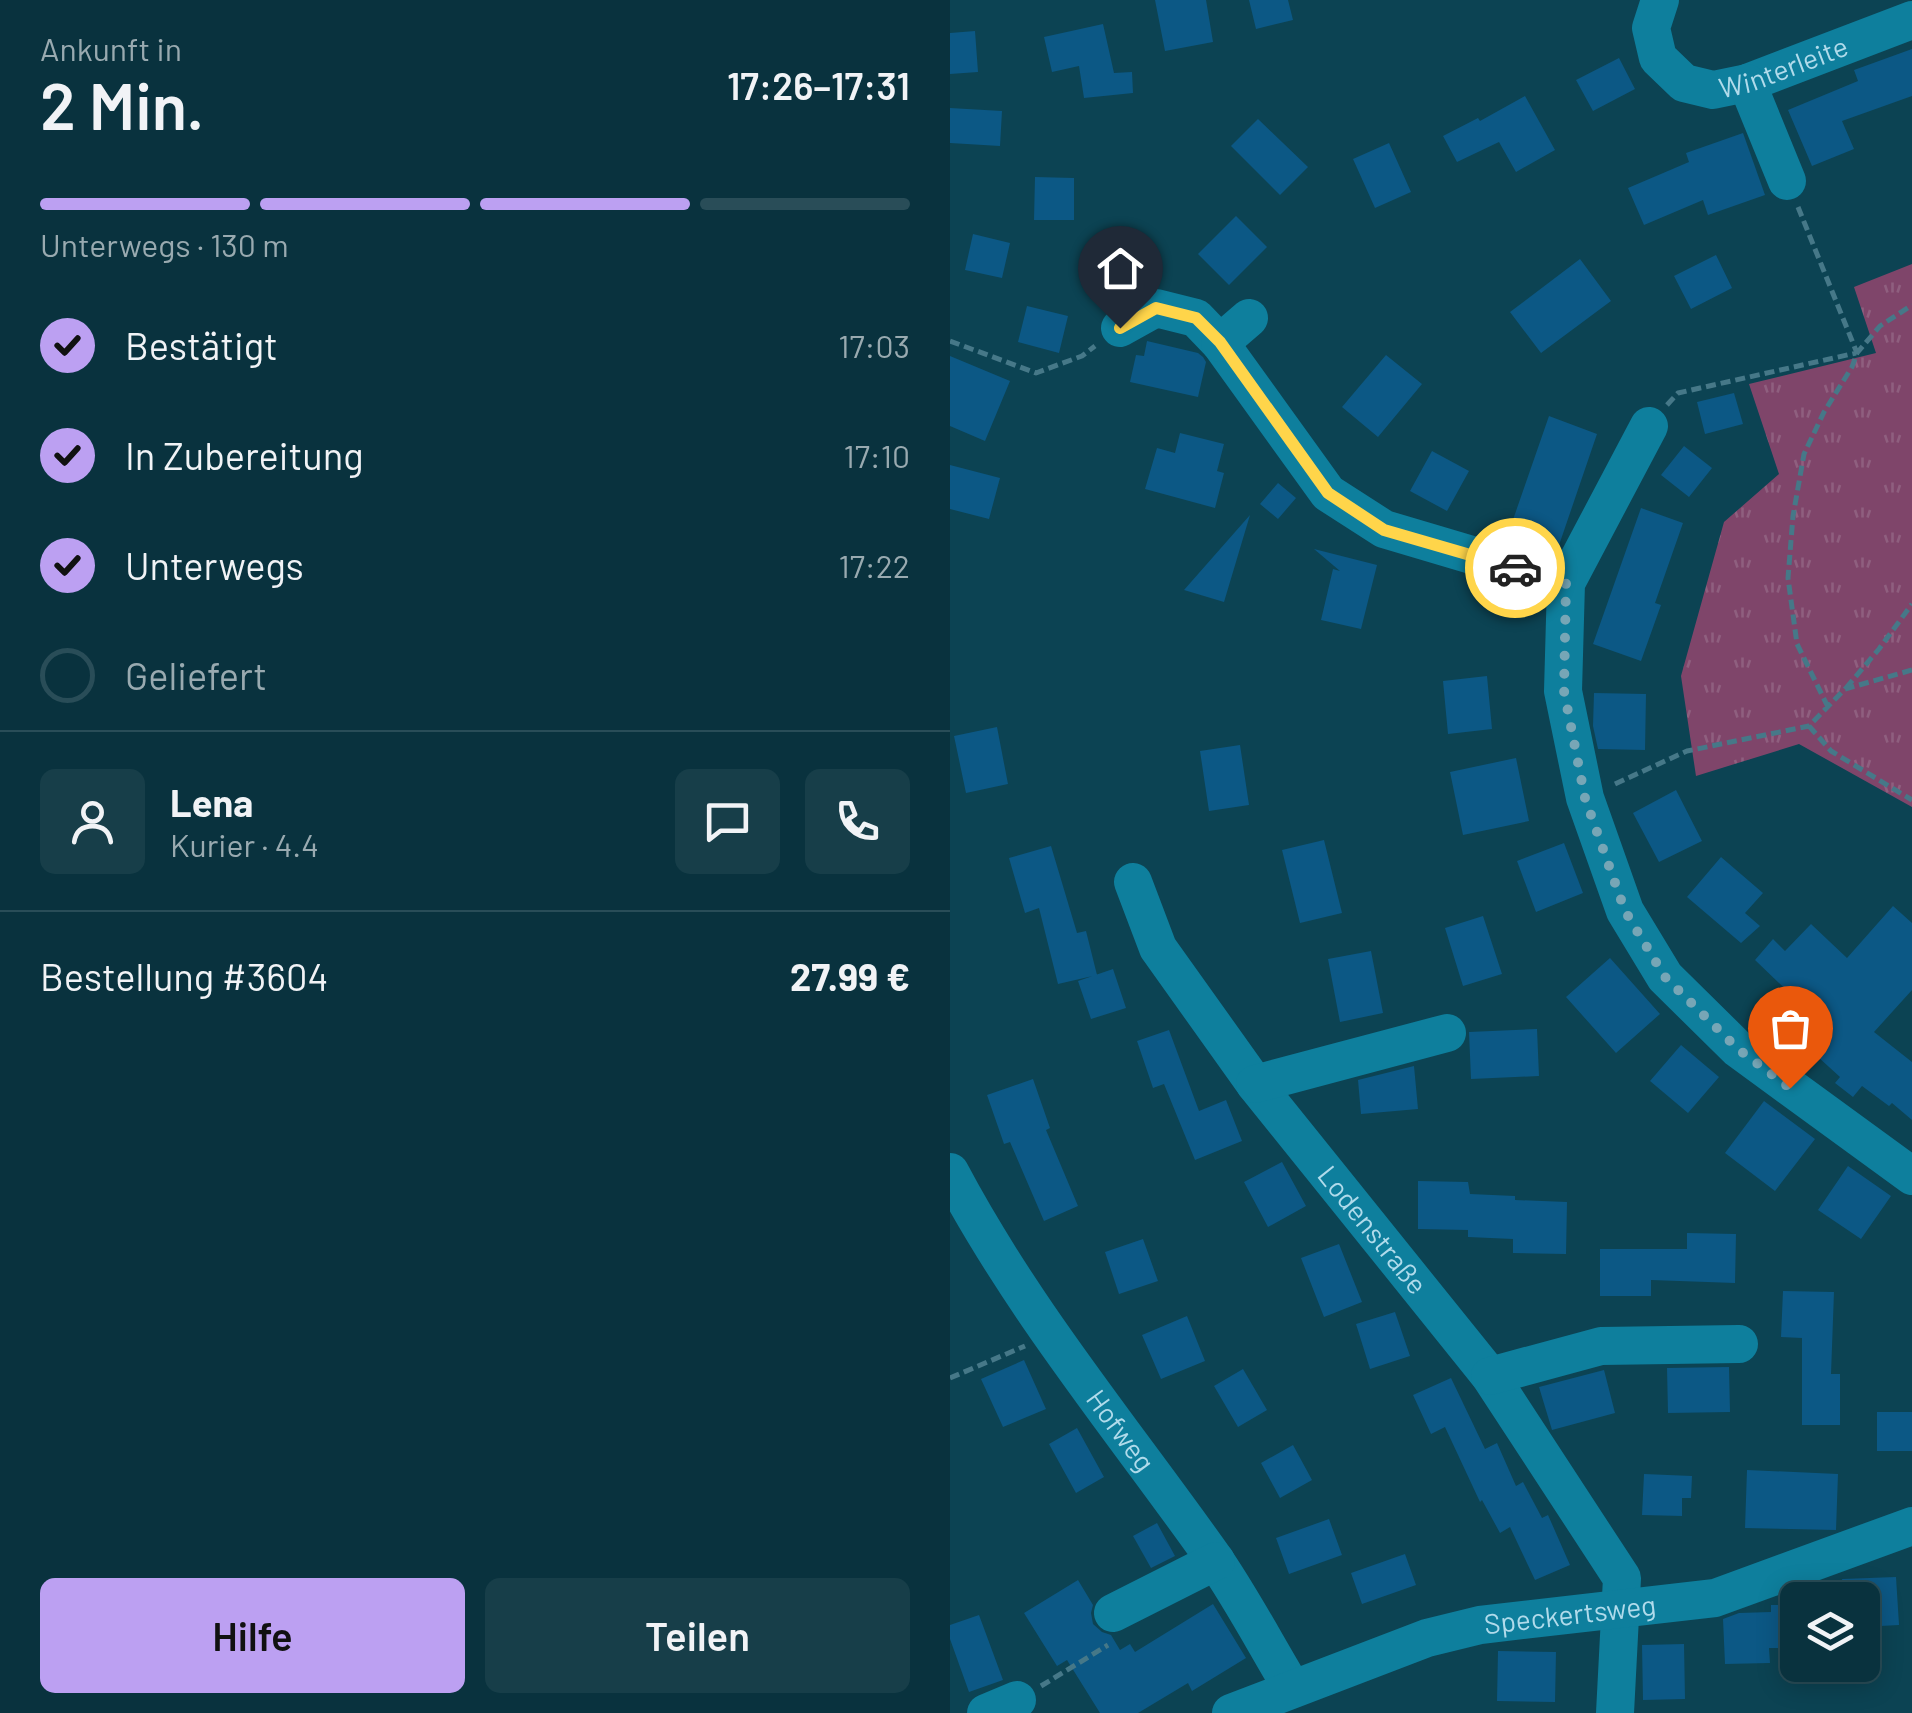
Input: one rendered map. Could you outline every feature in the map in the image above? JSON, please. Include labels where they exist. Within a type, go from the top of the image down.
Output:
[{"type":"street","name":"Winterleite","points":[[1660,0],[1651,28],[1658,58],[1684,83],[1713,90],[1747,83],[1912,20]]},
{"type":"street","points":[[1747,83],[1787,182]]},
{"type":"street","points":[[1120,328],[1156,308],[1196,318],[1220,342],[1328,493],[1384,530],[1566,583]]},
{"type":"street","points":[[1220,342],[1249,318]]},
{"type":"street","points":[[1649,426],[1566,583],[1564,691],[1585,798],[1625,911],[1665,977],[1738,1049],[1912,1176]]},
{"type":"street","name":"Lodenstraße","points":[[1133,882],[1158,948],[1255,1084],[1490,1376],[1622,1578],[1615,1713]]},
{"type":"street","points":[[1255,1084],[1448,1033]]},
{"type":"street","name":"Hofweg","points":[[950,1172],[978,1226],[1050,1334],[1216,1561],[1292,1688]]},
{"type":"street","points":[[1490,1376],[1601,1346],[1739,1344]]},
{"type":"street","name":"Speckertsweg","points":[[1230,1713],[1427,1638],[1480,1624],[1715,1598],[1912,1526]]},
{"type":"street","points":[[1113,1612],[1216,1561]]},
{"type":"path","points":[[1787,182],[1857,353]]},
{"type":"path","points":[[1828,706],[1798,644],[1788,578],[1804,454],[1857,353],[1880,326],[1912,305]]},
{"type":"path","points":[[950,342],[1036,373],[1082,356],[1120,328]]},
{"type":"path","points":[[1649,426],[1678,393],[1857,353]]},
{"type":"path","points":[[1585,798],[1687,752],[1810,726],[1879,649],[1912,604]]},
{"type":"path","points":[[1845,689],[1912,670]]},
{"type":"path","points":[[1810,726],[1831,752],[1912,800]]},
{"type":"path","points":[[950,1378],[1050,1334]]},
{"type":"path","points":[[1002,1706],[1126,1634],[1113,1612]]},
{"type":"green space","points":[[1912,264],[1912,807],[1799,744],[1696,776],[1681,676],[1724,522],[1779,474],[1749,384],[1876,353],[1854,287]]},
{"type":"building","points":[[1155,0],[1206,0],[1213,42],[1165,51]]},
{"type":"building","points":[[1249,0],[1288,0],[1293,20],[1256,29]]},
{"type":"building","points":[[1103,24],[1114,73],[1132,72],[1133,93],[1084,98],[1079,66],[1052,72],[1044,37]]},
{"type":"building","points":[[975,31],[978,72],[950,74],[950,33]]},
{"type":"building","points":[[1912,49],[1912,96],[1842,121],[1854,149],[1812,166],[1788,110],[1858,81],[1854,70]]},
{"type":"building","points":[[1619,58],[1635,89],[1593,111],[1576,80]]},
{"type":"building","points":[[1525,96],[1555,150],[1516,172],[1499,142],[1457,162],[1443,136]]},
{"type":"building","points":[[950,108],[1002,111],[1000,146],[950,143]]},
{"type":"building","points":[[1258,119],[1308,167],[1280,195],[1231,146]]},
{"type":"building","points":[[1743,133],[1765,195],[1708,215],[1703,200],[1644,225],[1628,188],[1689,162],[1686,153]]},
{"type":"building","points":[[1389,143],[1411,192],[1375,208],[1353,159]]},
{"type":"building","points":[[1035,177],[1074,178],[1074,220],[1034,220]]},
{"type":"building","points":[[1236,216],[1267,247],[1229,285],[1198,254]]},
{"type":"building","points":[[973,234],[1010,243],[1002,278],[965,270]]},
{"type":"building","points":[[1716,255],[1732,288],[1691,309],[1674,276]]},
{"type":"building","points":[[1580,259],[1611,301],[1541,353],[1510,312]]},
{"type":"building","points":[[1027,306],[1068,316],[1059,353],[1018,342]]},
{"type":"building","points":[[1147,341],[1203,357],[1206,362],[1198,397],[1130,382],[1136,355],[1144,356]]},
{"type":"building","points":[[1386,355],[1422,384],[1378,437],[1342,407]]},
{"type":"building","points":[[950,356],[1010,381],[985,441],[950,426]]},
{"type":"building","points":[[1734,393],[1743,424],[1705,434],[1697,402]]},
{"type":"building","points":[[1549,416],[1597,434],[1556,554],[1507,537]]},
{"type":"building","points":[[1180,433],[1224,444],[1217,471],[1224,473],[1215,508],[1145,489],[1157,448],[1175,453]]},
{"type":"building","points":[[1684,446],[1712,468],[1689,497],[1661,475]]},
{"type":"building","points":[[1432,451],[1469,471],[1447,511],[1410,491]]},
{"type":"building","points":[[950,465],[1000,478],[989,519],[950,509]]},
{"type":"building","points":[[1278,483],[1296,498],[1278,519],[1260,504]]},
{"type":"building","points":[[1641,508],[1683,523],[1655,603],[1661,605],[1641,661],[1593,644]]},
{"type":"building","points":[[1250,515],[1224,602],[1184,590]]},
{"type":"building","points":[[1314,549],[1377,565],[1361,629],[1321,620],[1333,569],[1340,571]]},
{"type":"building","points":[[1487,676],[1492,729],[1448,734],[1443,681]]},
{"type":"building","points":[[1594,693],[1646,694],[1645,750],[1598,749],[1593,726]]},
{"type":"building","points":[[997,727],[1008,784],[966,793],[954,736]]},
{"type":"building","points":[[1240,745],[1249,805],[1209,811],[1200,751]]},
{"type":"building","points":[[1516,758],[1529,821],[1463,835],[1450,772]]},
{"type":"building","points":[[1676,790],[1702,841],[1659,862],[1633,813]]},
{"type":"building","points":[[1324,840],[1342,913],[1300,923],[1282,850]]},
{"type":"building","points":[[1564,843],[1583,893],[1536,912],[1517,861]]},
{"type":"building","points":[[1051,846],[1077,933],[1086,931],[1097,975],[1058,984],[1039,908],[1025,913],[1009,858]]},
{"type":"building","points":[[1721,857],[1763,893],[1745,913],[1760,926],[1741,943],[1687,897]]},
{"type":"building","points":[[1893,906],[1912,923],[1912,990],[1874,1032],[1912,1062],[1912,1120],[1862,1086],[1853,1097],[1835,1083],[1840,1077],[1784,1026],[1803,1006],[1755,960],[1773,939],[1785,951],[1811,924],[1847,958]]},
{"type":"building","points":[[1483,916],[1502,974],[1463,986],[1445,928]]},
{"type":"building","points":[[1371,951],[1383,1013],[1340,1022],[1328,959]]},
{"type":"building","points":[[1610,958],[1660,1014],[1616,1053],[1566,997]]},
{"type":"building","points":[[1113,969],[1126,1008],[1091,1019],[1078,981]]},
{"type":"building","points":[[1537,1029],[1539,1076],[1471,1079],[1469,1032]]},
{"type":"building","points":[[1169,1030],[1199,1111],[1226,1100],[1242,1141],[1195,1160],[1164,1084],[1153,1088],[1137,1041]]},
{"type":"building","points":[[1681,1045],[1719,1077],[1688,1113],[1650,1081]]},
{"type":"building","points":[[1414,1066],[1418,1109],[1361,1114],[1358,1080]]},
{"type":"building","points":[[1033,1079],[1050,1128],[1046,1130],[1078,1206],[1044,1221],[1010,1142],[1004,1144],[987,1095]]},
{"type":"building","points":[[1764,1101],[1815,1139],[1775,1191],[1725,1153]]},
{"type":"building","points":[[1282,1162],[1306,1206],[1268,1227],[1244,1182]]},
{"type":"building","points":[[1848,1166],[1891,1196],[1861,1239],[1818,1210]]},
{"type":"building","points":[[1418,1181],[1468,1182],[1470,1194],[1567,1202],[1566,1254],[1513,1253],[1513,1239],[1468,1237],[1468,1230],[1418,1229]]},
{"type":"building","points":[[1687,1233],[1736,1234],[1735,1283],[1651,1280],[1651,1296],[1600,1296],[1600,1249],[1687,1249]]},
{"type":"building","points":[[1143,1239],[1158,1281],[1119,1294],[1105,1252]]},
{"type":"building","points":[[1339,1244],[1362,1302],[1324,1317],[1301,1258]]},
{"type":"building","points":[[1783,1291],[1834,1292],[1831,1374],[1840,1374],[1840,1425],[1802,1425],[1802,1338],[1781,1337]]},
{"type":"building","points":[[1395,1312],[1410,1356],[1370,1369],[1356,1324]]},
{"type":"building","points":[[1187,1316],[1205,1361],[1161,1379],[1142,1335]]},
{"type":"building","points":[[1024,1360],[1046,1409],[1003,1427],[981,1379]]},
{"type":"building","points":[[1729,1367],[1730,1412],[1668,1413],[1667,1368]]},
{"type":"building","points":[[1243,1369],[1267,1410],[1238,1427],[1214,1386]]},
{"type":"building","points":[[1604,1370],[1615,1413],[1552,1430],[1539,1387]]},
{"type":"building","points":[[1451,1378],[1485,1449],[1497,1443],[1516,1486],[1523,1482],[1542,1518],[1548,1515],[1570,1565],[1535,1580],[1510,1527],[1500,1533],[1480,1502],[1445,1427],[1431,1434],[1413,1395]]},
{"type":"building","points":[[1877,1412],[1912,1412],[1912,1451],[1877,1451]]},
{"type":"building","points":[[1077,1428],[1104,1477],[1076,1493],[1049,1444]]},
{"type":"building","points":[[1293,1445],[1312,1480],[1280,1498],[1261,1463]]},
{"type":"building","points":[[1747,1470],[1838,1474],[1836,1530],[1745,1528]]},
{"type":"building","points":[[1644,1474],[1692,1476],[1691,1498],[1682,1498],[1682,1516],[1642,1515]]},
{"type":"building","points":[[1329,1519],[1342,1555],[1289,1574],[1276,1538]]},
{"type":"building","points":[[1157,1523],[1175,1556],[1151,1568],[1133,1536]]},
{"type":"building","points":[[1405,1554],[1416,1585],[1362,1604],[1351,1573]]},
{"type":"building","points":[[1896,1577],[1899,1625],[1880,1626],[1880,1582],[1842,1579]]},
{"type":"building","points":[[1078,1580],[1093,1605],[1093,1624],[1111,1635],[1120,1650],[1130,1644],[1135,1652],[1213,1604],[1246,1658],[1192,1691],[1188,1683],[1138,1713],[1100,1713],[1067,1660],[1057,1666],[1024,1613]]},
{"type":"building","points":[[1771,1605],[1780,1605],[1780,1648],[1769,1648],[1770,1663],[1725,1664],[1723,1619],[1739,1613],[1771,1612]]},
{"type":"building","points":[[979,1615],[1003,1680],[969,1692],[950,1639],[950,1625]]},
{"type":"building","points":[[1684,1644],[1685,1699],[1643,1700],[1642,1645]]},
{"type":"building","points":[[1498,1651],[1556,1652],[1555,1702],[1497,1701]]},
{"type":"way so far","points":[[1515,568],[1566,583],[1564,691],[1585,798],[1625,911],[1665,977],[1738,1049],[1790,1088]]},
{"type":"route","points":[[1120,328],[1156,308],[1196,318],[1220,342],[1328,493],[1384,530],[1515,568]]}]
